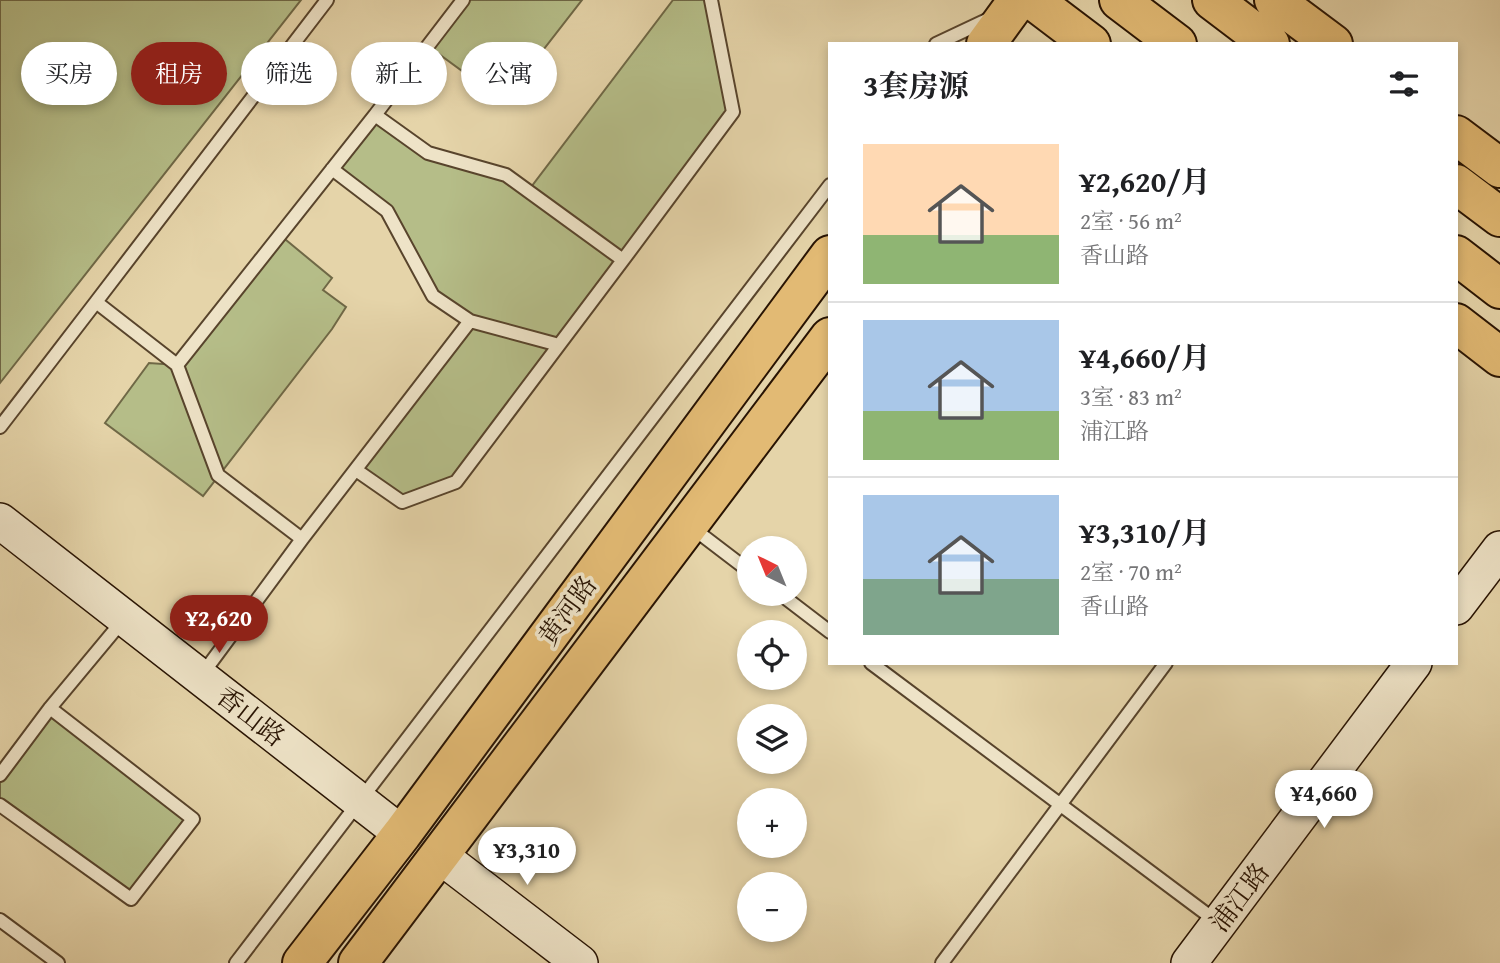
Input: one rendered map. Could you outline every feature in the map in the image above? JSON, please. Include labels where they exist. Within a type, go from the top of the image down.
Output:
[{"type":"main road","points":[[1119,0],[1174,42]]},
{"type":"main road","points":[[1212,0],[1267,42]]},
{"type":"main road","points":[[1274,0],[1330,42]]},
{"type":"main road","points":[[988,42],[1021,3],[1075,28]]},
{"type":"main road","points":[[1458,136],[1500,167]]},
{"type":"main road","points":[[1458,186],[1500,217]]},
{"type":"main road","name":"黄河路","points":[[302,963],[402,834],[828,258]]},
{"type":"main road","points":[[1458,258],[1500,289]]},
{"type":"main road","points":[[1458,325],[1500,357]]},
{"type":"main road","name":"黄河路","points":[[358,963],[828,340]]},
{"type":"street","name":"香山路","points":[[0,521],[402,834]]},
{"type":"street","points":[[1458,604],[1500,549]]},
{"type":"street","name":"浦江路","points":[[1189,963],[1412,665]]},
{"type":"street","points":[[439,855],[580,963]]},
{"type":"lane","points":[[0,427],[327,0]]},
{"type":"lane","points":[[177,365],[463,0]]},
{"type":"lane","points":[[356,470],[402,502],[456,482],[624,260],[733,112],[711,0]]},
{"type":"lane","points":[[940,42],[1021,3]]},
{"type":"lane","points":[[375,115],[428,153],[506,175],[624,260]]},
{"type":"lane","points":[[332,169],[387,211],[433,296],[470,321],[559,345]]},
{"type":"lane","points":[[236,963],[828,188]]},
{"type":"lane","points":[[96,302],[177,365],[218,475],[303,539]]},
{"type":"lane","points":[[201,676],[470,321]]},
{"type":"lane","points":[[687,524],[737,562]]},
{"type":"lane","points":[[796,606],[828,630]]},
{"type":"lane","points":[[0,775],[50,708],[124,620]]},
{"type":"lane","points":[[875,665],[1219,923]]},
{"type":"lane","points":[[942,963],[1165,665]]},
{"type":"lane","points":[[0,805],[131,899],[193,819],[50,708]]},
{"type":"lane","points":[[0,920],[58,963]]},
{"type":"green space","points":[[0,0],[301,0],[268,42],[241,42],[241,76],[227,94],[227,42],[131,42],[131,105],[218,105],[0,383]]},
{"type":"green space","points":[[463,0],[582,0],[549,42],[461,42],[461,70],[447,60],[447,42],[431,42]]},
{"type":"green space","points":[[673,0],[711,0],[733,112],[456,482],[402,502],[356,470],[470,321],[433,296],[387,211],[332,169],[375,115],[428,153],[506,175],[528,191]]},
{"type":"green space","points":[[280,235],[332,278],[323,290],[346,307],[332,329],[203,496],[105,423],[149,363],[177,365]]},
{"type":"green space","points":[[50,708],[193,819],[131,899],[0,802],[0,779]]}]
